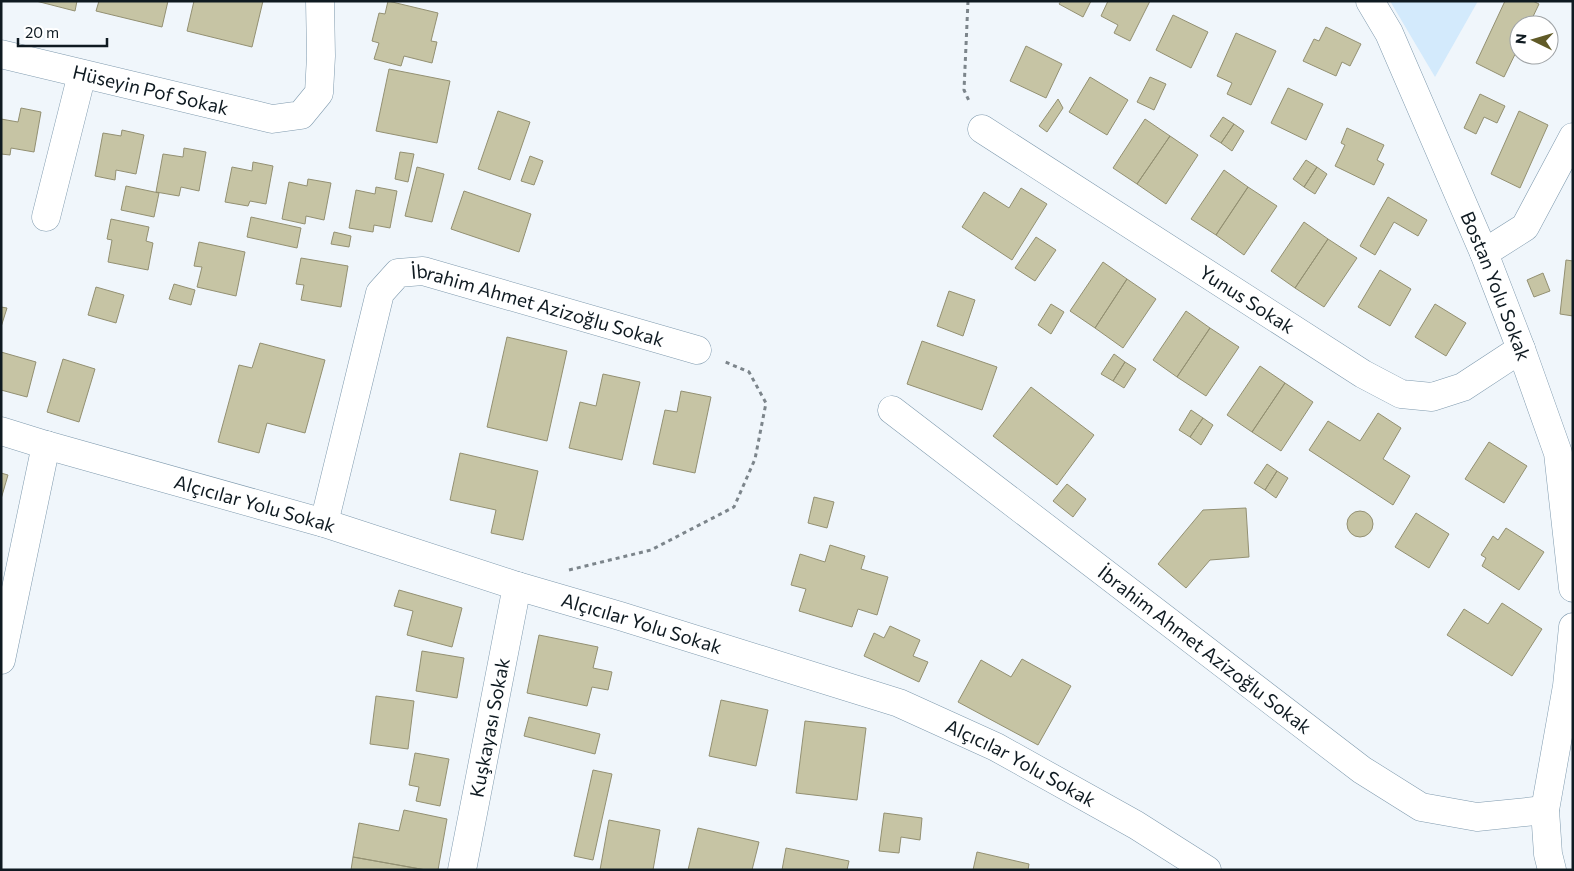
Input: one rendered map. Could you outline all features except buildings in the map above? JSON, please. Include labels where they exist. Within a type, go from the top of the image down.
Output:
[{"type":"street","name":"Hüseyin Pof Sokak","points":[[1,54],[272,118],[301,115],[318,93],[321,56],[320,1]]},
{"type":"street","name":"Bostan Yolu Sokak","points":[[1370,1],[1389,33],[1484,253],[1558,453],[1573,588]]},
{"type":"street","points":[[46,217],[82,74]]},
{"type":"street","name":"Yunus Sokak","points":[[982,129],[1363,374],[1401,394],[1432,397],[1463,388],[1521,349]]},
{"type":"street","points":[[1484,253],[1525,227],[1573,137]]},
{"type":"street","name":"İbrahim Ahmet Azizoğlu Sokak","points":[[324,523],[380,293],[398,273],[423,271],[697,350]]},
{"type":"street","name":"İbrahim Ahmet Azizoğlu Sokak","points":[[892,410],[1362,770],[1421,807],[1476,817],[1545,810]]},
{"type":"street","name":"Alçıcılar Yolu Sokak","points":[[1,431],[324,523],[517,586],[899,703],[996,747],[1136,825],[1207,870]]},
{"type":"street","points":[[1,660],[46,445]]},
{"type":"street","name":"Kuşkayası Sokak","points":[[462,870],[517,586]]},
{"type":"street","points":[[1552,870],[1548,854],[1545,810],[1567,686],[1573,627]]},
{"type":"path","points":[[968,1],[964,90],[982,129]]},
{"type":"path","points":[[564,572],[651,550],[734,507],[755,459],[766,403],[749,372],[697,350]]},
{"type":"shaded area","points":[[1390,1],[1478,1],[1435,77]]}]
